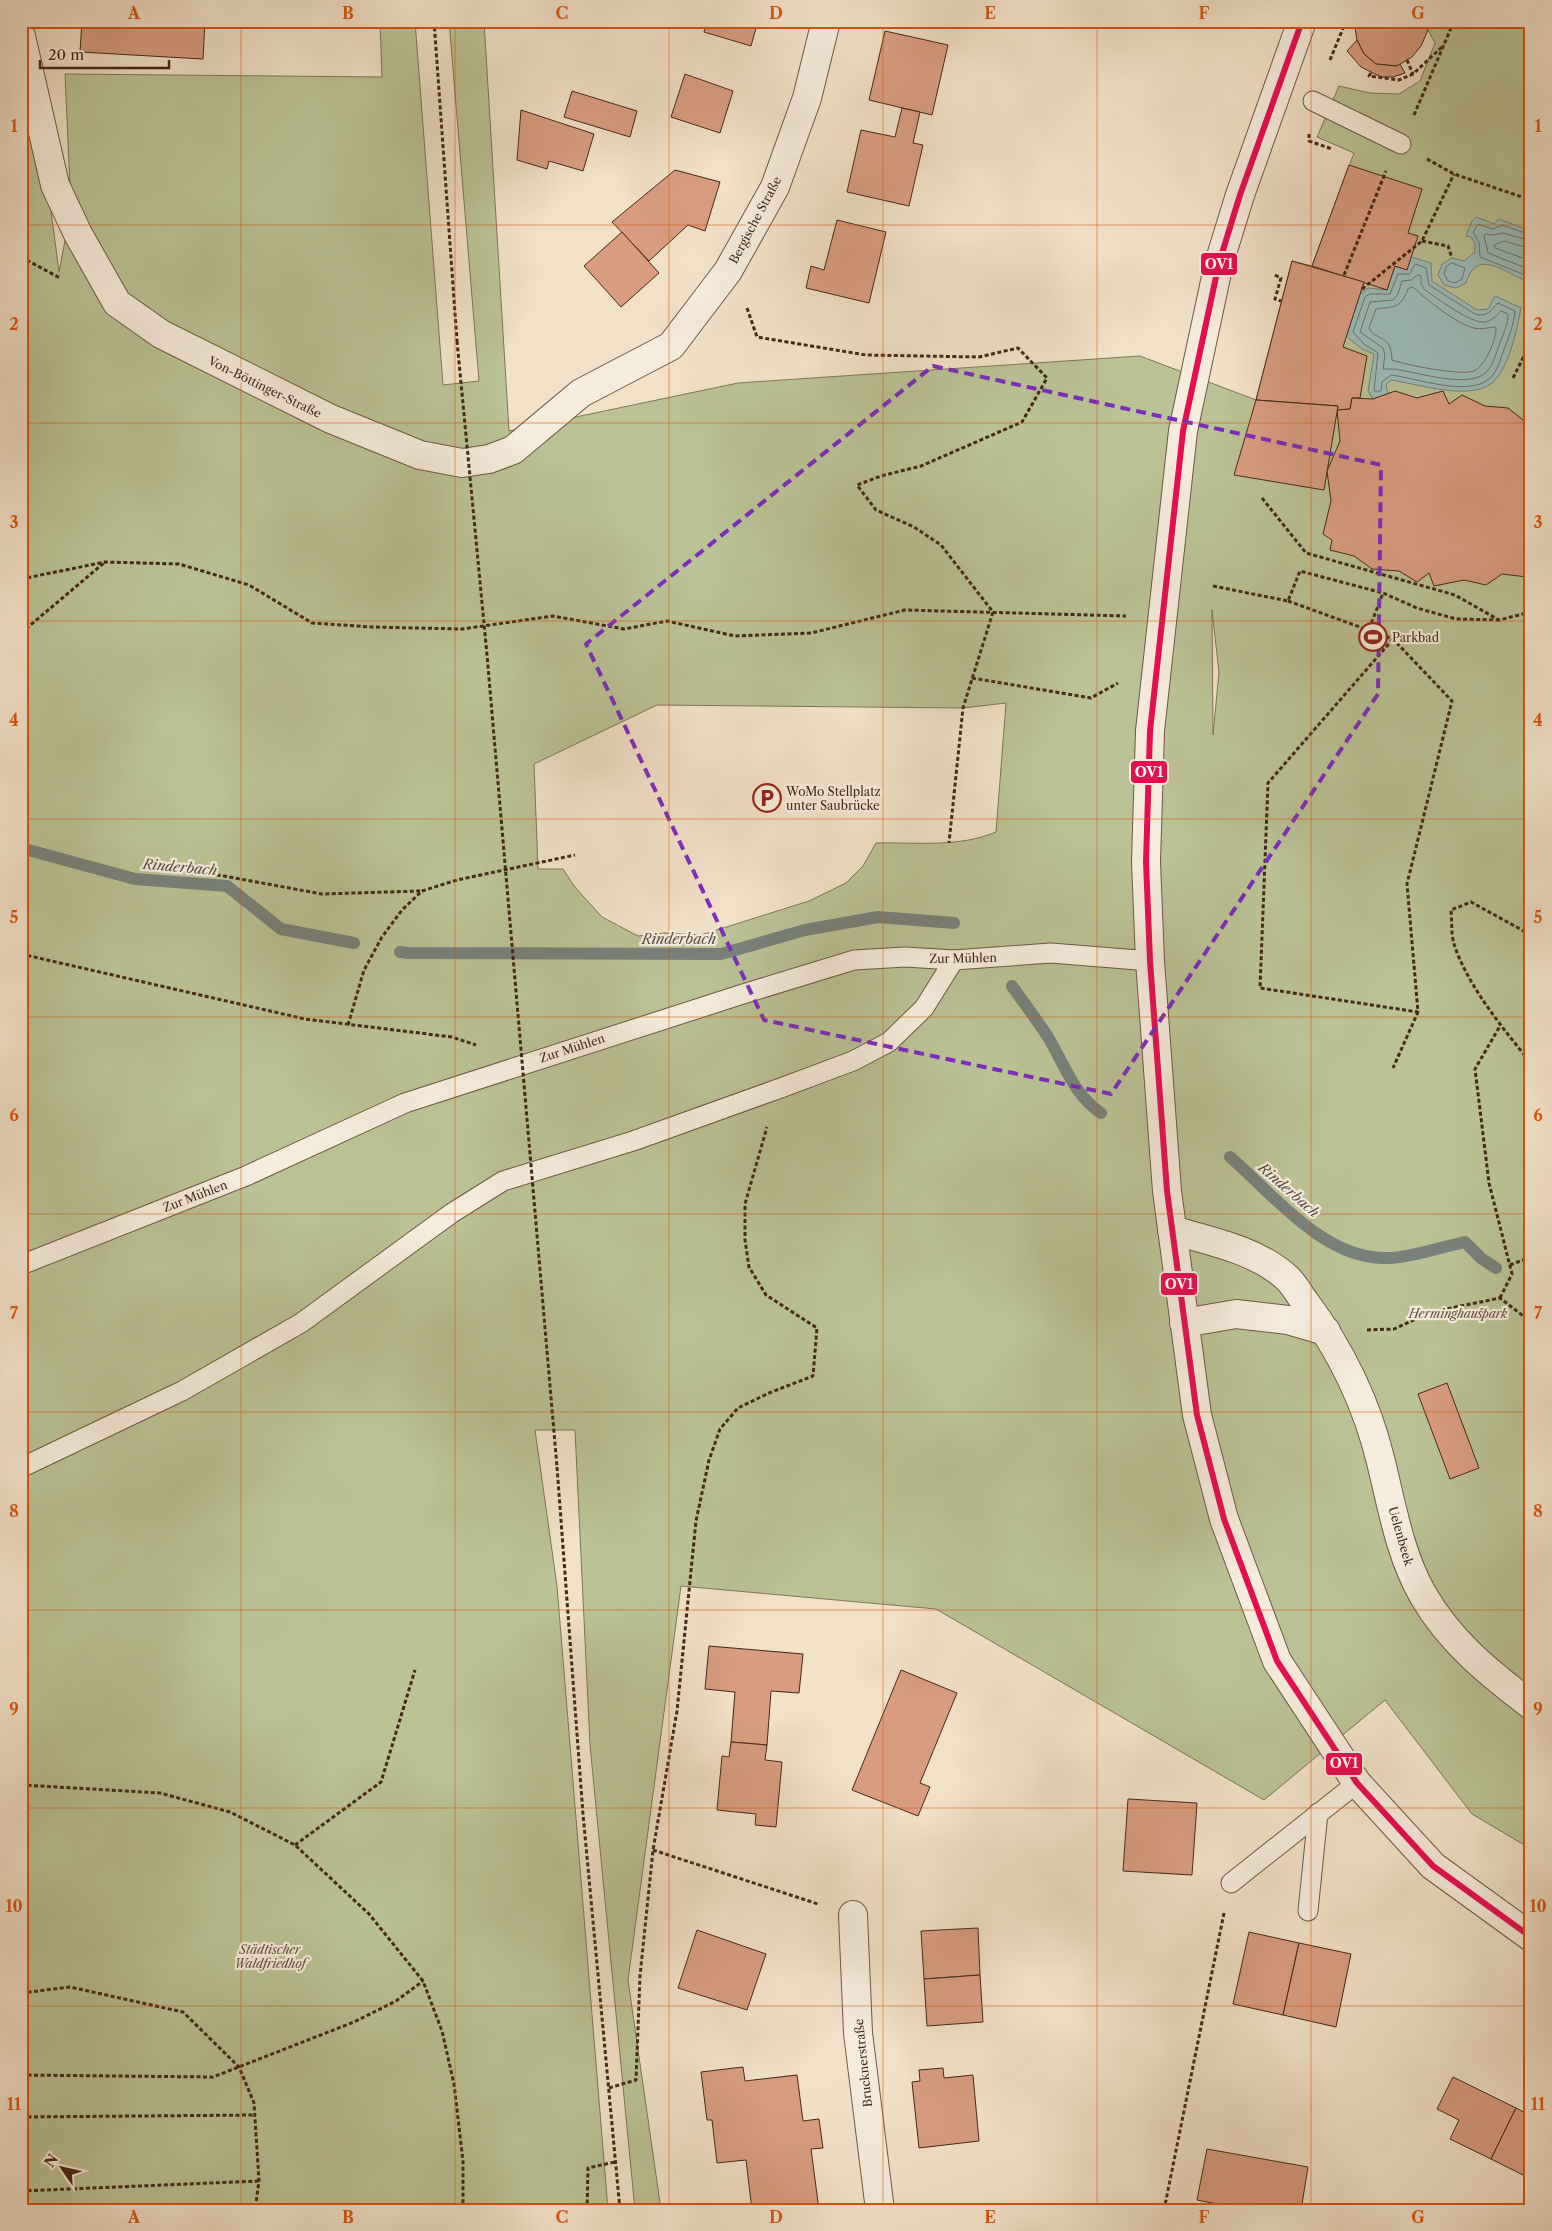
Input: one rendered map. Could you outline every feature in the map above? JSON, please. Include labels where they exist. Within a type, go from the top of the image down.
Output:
[{"type":"street","name":"Bergische Straße","points":[[671,346],[728,271],[775,187],[808,98],[826,21]]},
{"type":"street","points":[[1302,21],[1240,195],[1219,263],[1183,431],[1150,731],[1146,862],[1150,961],[1165,1164],[1172,1230],[1196,1415],[1224,1519],[1277,1661],[1357,1783],[1433,1866],[1531,1937]]},
{"type":"street","name":"Von-Böttinger-Straße","points":[[21,36],[55,185],[78,234],[117,303],[161,334],[331,419],[420,455],[462,463],[489,459],[513,450],[581,393],[671,346]]},
{"type":"street","name":"Uelenbeek","points":[[1172,1230],[1256,1258],[1287,1278],[1326,1331],[1362,1400],[1378,1448],[1407,1562],[1423,1595],[1450,1635],[1484,1669],[1531,1706]]},
{"type":"street","points":[[1184,1323],[1236,1314],[1288,1320],[1326,1331]]},
{"type":"street","name":"Brucknerstraße","points":[[854,1916],[858,2033],[880,2210]]},
{"type":"lane","points":[[1313,101],[1401,144]]},
{"type":"lane","name":"Zur Mühlen","points":[[21,1265],[246,1176],[405,1103],[497,1072],[854,960],[904,957],[954,960],[1052,953],[1150,961]]},
{"type":"lane","points":[[27,1465],[182,1391],[301,1323],[452,1213],[503,1181],[633,1141],[778,1089],[854,1061],[889,1042],[924,1008],[954,960]]},
{"type":"lane","points":[[1231,1883],[1357,1783]]},
{"type":"lane","points":[[1308,1911],[1318,1813]]},
{"type":"path","points":[[434,21],[457,341],[486,645],[557,1467],[583,1814],[620,2210]]},
{"type":"path","points":[[1454,21],[1446,44],[1401,144],[1454,174],[1531,200]]},
{"type":"path","points":[[1371,73],[1369,76],[1399,80],[1413,74],[1446,44]]},
{"type":"path","points":[[1407,60],[1413,74]]},
{"type":"path","points":[[1344,275],[1387,168],[1378,166]]},
{"type":"path","points":[[1362,289],[1422,241],[1454,174]]},
{"type":"path","points":[[1422,241],[1448,246],[1452,258]]},
{"type":"path","points":[[1275,275],[1281,278],[1276,299],[1281,301]]},
{"type":"path","points":[[747,305],[748,314],[757,337],[866,354],[979,357],[1018,348],[1048,378],[1022,422],[921,466],[881,476],[857,486],[876,510],[914,527],[941,545],[992,612]]},
{"type":"path","points":[[1513,378],[1531,342]]},
{"type":"path","points":[[1262,498],[1306,553],[1455,595],[1499,620]]},
{"type":"path","points":[[21,632],[105,562]]},
{"type":"path","points":[[21,579],[105,562],[179,564],[249,585],[312,624],[372,627],[462,629],[553,616],[624,630],[667,621],[735,636],[811,633],[905,610],[1129,616]]},
{"type":"path","points":[[1288,601],[1300,571],[1383,593],[1417,608],[1456,620],[1499,620],[1531,612]]},
{"type":"path","points":[[1213,586],[1288,601],[1393,639],[1452,701],[1407,884],[1418,1012],[1393,1068]]},
{"type":"path","points":[[1369,629],[1383,593]]},
{"type":"path","points":[[949,843],[963,708],[992,612]]},
{"type":"path","points":[[1393,639],[1268,782],[1260,988],[1418,1012]]},
{"type":"path","points":[[972,678],[1091,698],[1122,681]]},
{"type":"path","points":[[191,870],[322,894],[422,891],[466,878],[575,855]]},
{"type":"path","points":[[348,1025],[364,970],[382,937],[402,910],[422,891]]},
{"type":"path","points":[[1531,934],[1471,902],[1451,910],[1454,943],[1467,972],[1500,1026],[1531,1063]]},
{"type":"path","points":[[21,954],[305,1018],[452,1037],[478,1046],[497,1072]]},
{"type":"path","points":[[1500,1026],[1475,1069],[1489,1183],[1512,1274],[1500,1298]]},
{"type":"path","points":[[609,2088],[636,2080],[640,1976],[653,1850],[677,1711],[696,1520],[709,1460],[720,1429],[738,1408],[770,1392],[813,1376],[818,1328],[766,1296],[749,1267],[745,1240],[745,1204],[778,1089]]},
{"type":"path","points":[[1510,1265],[1531,1258]]},
{"type":"path","points":[[1371,1330],[1394,1329],[1431,1312],[1500,1298],[1531,1322]]},
{"type":"path","points":[[295,1845],[381,1782],[415,1670]]},
{"type":"path","points":[[21,1785],[160,1793],[230,1812],[295,1845],[370,1914],[423,1981],[442,2031],[454,2084],[463,2161],[463,2210]]},
{"type":"path","points":[[653,1850],[854,1916]]},
{"type":"path","points":[[1164,2210],[1231,1883]]},
{"type":"path","points":[[21,2075],[212,2077],[354,2022],[396,2002],[423,1981]]},
{"type":"path","points":[[21,1993],[70,1987],[183,2012],[239,2067],[254,2104],[259,2182],[255,2210]]},
{"type":"path","points":[[21,2117],[256,2115]]},
{"type":"path","points":[[588,2210],[588,2168],[615,2162]]},
{"type":"path","points":[[21,2191],[259,2182]]},
{"type":"highlighted area","points":[[933,366],[1381,465],[1378,694],[1111,1094],[764,1020],[586,644]]},
{"type":"green space","points":[[380,21],[415,21],[443,385],[479,381],[449,21],[484,21],[509,431],[738,383],[1140,356],[1256,400],[1292,261],[1312,266],[1354,153],[1317,137],[1339,86],[1370,93],[1399,94],[1420,81],[1435,43],[1428,30],[1426,21],[1531,21],[1531,1849],[1472,1814],[1385,1700],[1264,1800],[936,1609],[681,1586],[628,1980],[661,2210],[635,2210],[590,1745],[575,1430],[535,1430],[557,1586],[608,2210],[21,2210],[21,27],[27,28],[59,272],[71,209],[65,74],[382,77]],"holes":[[[1212,610],[1219,672],[1213,735]],[[1006,703],[996,832],[982,837],[952,842],[876,843],[863,866],[846,883],[809,901],[701,935],[664,933],[638,936],[602,917],[574,886],[563,869],[538,869],[534,764],[657,705],[963,708]]]},
{"type":"water","points":[[1476,217],[1494,224],[1499,219],[1531,231],[1530,280],[1524,280],[1498,268],[1483,264],[1476,267],[1470,273],[1466,283],[1456,288],[1444,285],[1438,275],[1442,264],[1452,258],[1464,261],[1475,252],[1475,243],[1471,237],[1466,236],[1472,221]]},
{"type":"water","points":[[1411,257],[1431,263],[1432,281],[1477,310],[1488,309],[1495,296],[1521,308],[1508,359],[1498,377],[1492,383],[1471,391],[1457,391],[1391,380],[1386,385],[1388,394],[1373,399],[1368,391],[1374,354],[1362,349],[1346,336],[1360,294],[1368,288],[1387,290],[1395,266],[1407,270]]},
{"type":"building","points":[[82,21],[205,21],[203,59],[80,52]]},
{"type":"building","points":[[707,21],[758,21],[751,46],[704,32]]},
{"type":"building","points":[[1354,21],[1426,21],[1428,30],[1421,46],[1412,57],[1397,66],[1376,64],[1364,54],[1357,40]]},
{"type":"building","points":[[885,31],[948,45],[932,115],[869,100]]},
{"type":"building","points":[[1357,40],[1364,54],[1376,64],[1397,66],[1400,64],[1405,73],[1393,77],[1381,77],[1361,67],[1347,51]]},
{"type":"building","points":[[685,74],[733,91],[720,133],[671,117]]},
{"type":"building","points":[[572,91],[637,111],[630,137],[564,117]]},
{"type":"building","points":[[902,108],[920,112],[913,143],[923,145],[909,206],[847,192],[861,130],[895,137]]},
{"type":"building","points":[[521,110],[594,134],[583,171],[549,161],[547,169],[517,160]]},
{"type":"building","points":[[1349,165],[1422,189],[1408,233],[1418,236],[1407,270],[1395,266],[1387,290],[1312,266]]},
{"type":"building","points":[[675,170],[720,182],[705,231],[688,225],[649,261],[612,222]]},
{"type":"building","points":[[837,220],[886,232],[869,303],[806,288],[811,266],[824,270]]},
{"type":"building","points":[[622,232],[659,273],[621,307],[584,266]]},
{"type":"building","points":[[1292,261],[1364,282],[1343,347],[1367,356],[1360,398],[1352,398],[1350,409],[1337,410],[1338,406],[1256,400]]},
{"type":"building","points":[[1395,391],[1417,398],[1443,391],[1449,404],[1462,395],[1485,406],[1508,408],[1523,420],[1531,422],[1531,566],[1529,566],[1527,577],[1502,574],[1486,585],[1464,580],[1434,586],[1429,573],[1417,582],[1399,571],[1372,569],[1354,556],[1330,550],[1332,540],[1323,534],[1331,501],[1327,471],[1340,441],[1337,410],[1350,409],[1352,398],[1373,399]]},
{"type":"building","points":[[1256,400],[1338,406],[1324,490],[1234,475]]},
{"type":"building","points":[[1447,1383],[1479,1468],[1450,1479],[1418,1394]]},
{"type":"building","points":[[709,1646],[803,1654],[799,1693],[771,1691],[767,1745],[731,1742],[735,1692],[705,1689]]},
{"type":"building","points":[[901,1670],[957,1693],[920,1783],[930,1787],[918,1816],[852,1790]]},
{"type":"building","points":[[731,1742],[767,1745],[765,1760],[782,1762],[776,1827],[755,1825],[756,1814],[717,1810],[722,1756],[729,1757]]},
{"type":"building","points":[[1128,1799],[1197,1803],[1192,1875],[1123,1871]]},
{"type":"building","points":[[978,1928],[980,1975],[924,1979],[921,1931]]},
{"type":"building","points":[[697,1930],[766,1954],[747,2010],[678,1988]]},
{"type":"building","points":[[1249,1932],[1299,1943],[1283,2015],[1233,2004]]},
{"type":"building","points":[[1299,1943],[1351,1954],[1336,2027],[1283,2015]]},
{"type":"building","points":[[980,1975],[983,2022],[927,2026],[924,1979]]},
{"type":"building","points":[[743,2067],[745,2081],[797,2075],[803,2121],[819,2119],[823,2148],[811,2149],[819,2210],[752,2210],[746,2160],[717,2163],[712,2120],[707,2120],[701,2072]]},
{"type":"building","points":[[943,2068],[944,2078],[973,2075],[979,2141],[919,2148],[912,2082],[920,2081],[919,2070]]},
{"type":"building","points":[[1453,2077],[1516,2108],[1491,2159],[1450,2139],[1459,2120],[1437,2109]]},
{"type":"building","points":[[1516,2108],[1531,2116],[1531,2179],[1491,2159]]},
{"type":"building","points":[[1207,2149],[1308,2167],[1301,2210],[1237,2210],[1237,2208],[1197,2200]]},
{"type":"waterway","name":"Rinderbach","points":[[21,848],[135,879],[227,886],[281,929],[354,943]]},
{"type":"waterway","name":"Rinderbach","points":[[400,952],[721,954],[805,930],[878,917],[954,923]]},
{"type":"waterway","name":"Rinderbach","points":[[1012,986],[1048,1037],[1077,1088],[1092,1106],[1101,1113]]},
{"type":"waterway","name":"Rinderbach","points":[[1230,1157],[1300,1221],[1339,1247],[1361,1255],[1392,1258],[1413,1255],[1465,1242],[1482,1259],[1496,1268]]},
{"type":"transit line","name":"OV1","points":[[1302,21],[1240,195],[1219,263],[1183,431],[1150,731],[1146,862],[1150,961],[1167,1191],[1197,1415],[1224,1519],[1277,1661],[1357,1783],[1433,1866],[1531,1937]]},
{"type":"place","name":"Parkbad","points":[[1373,637]]},
{"type":"place","name":"WoMo Stellplatz unter Saubrücke","points":[[767,798]]},
{"type":"park label","name":"Herminghauspark","points":[[1458,1313]]},
{"type":"park label","name":"Städtischer Waldfriedhof","points":[[270,1956]]}]
